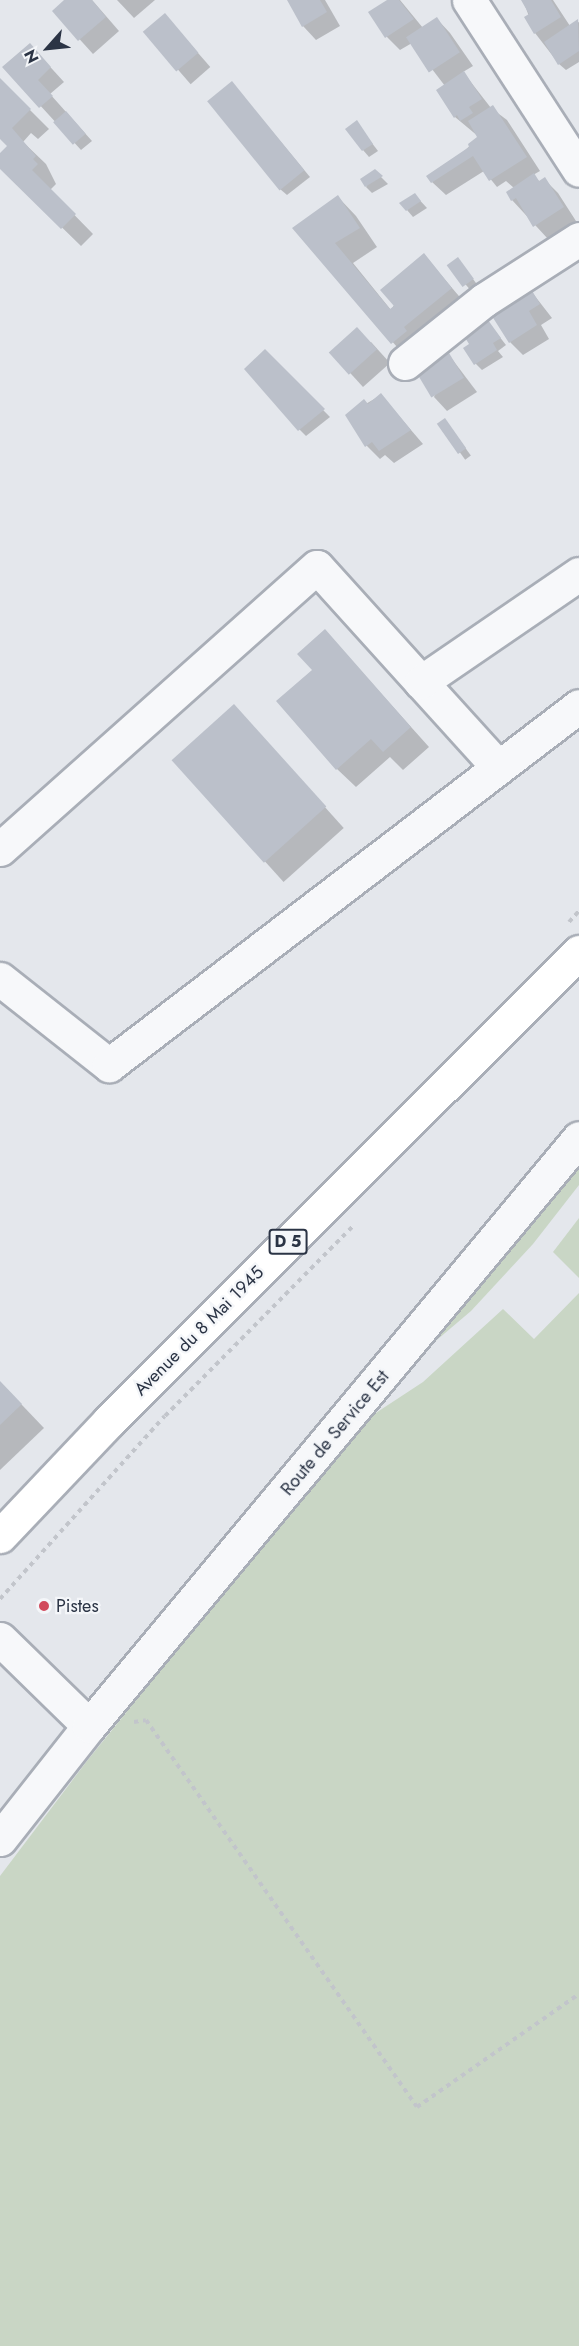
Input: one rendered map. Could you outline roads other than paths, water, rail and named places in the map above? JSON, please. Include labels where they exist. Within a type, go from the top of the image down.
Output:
[{"type":"main road","name":"Avenue du 8 Mai 1945","points":[[0,1536],[109,1421],[579,952]]},
{"type":"street","points":[[470,0],[579,170]]},
{"type":"street","points":[[405,363],[483,300],[579,239]]},
{"type":"street","points":[[0,849],[317,567],[498,767]]},
{"type":"street","points":[[421,682],[579,574]]},
{"type":"street","points":[[0,979],[109,1065],[579,706]]},
{"type":"street","name":"Route de Service Est","points":[[0,1839],[89,1726],[579,1138]]},
{"type":"street","points":[[0,1639],[89,1726]]},
{"type":"place","name":"Pistes","points":[[44,1606]]}]
